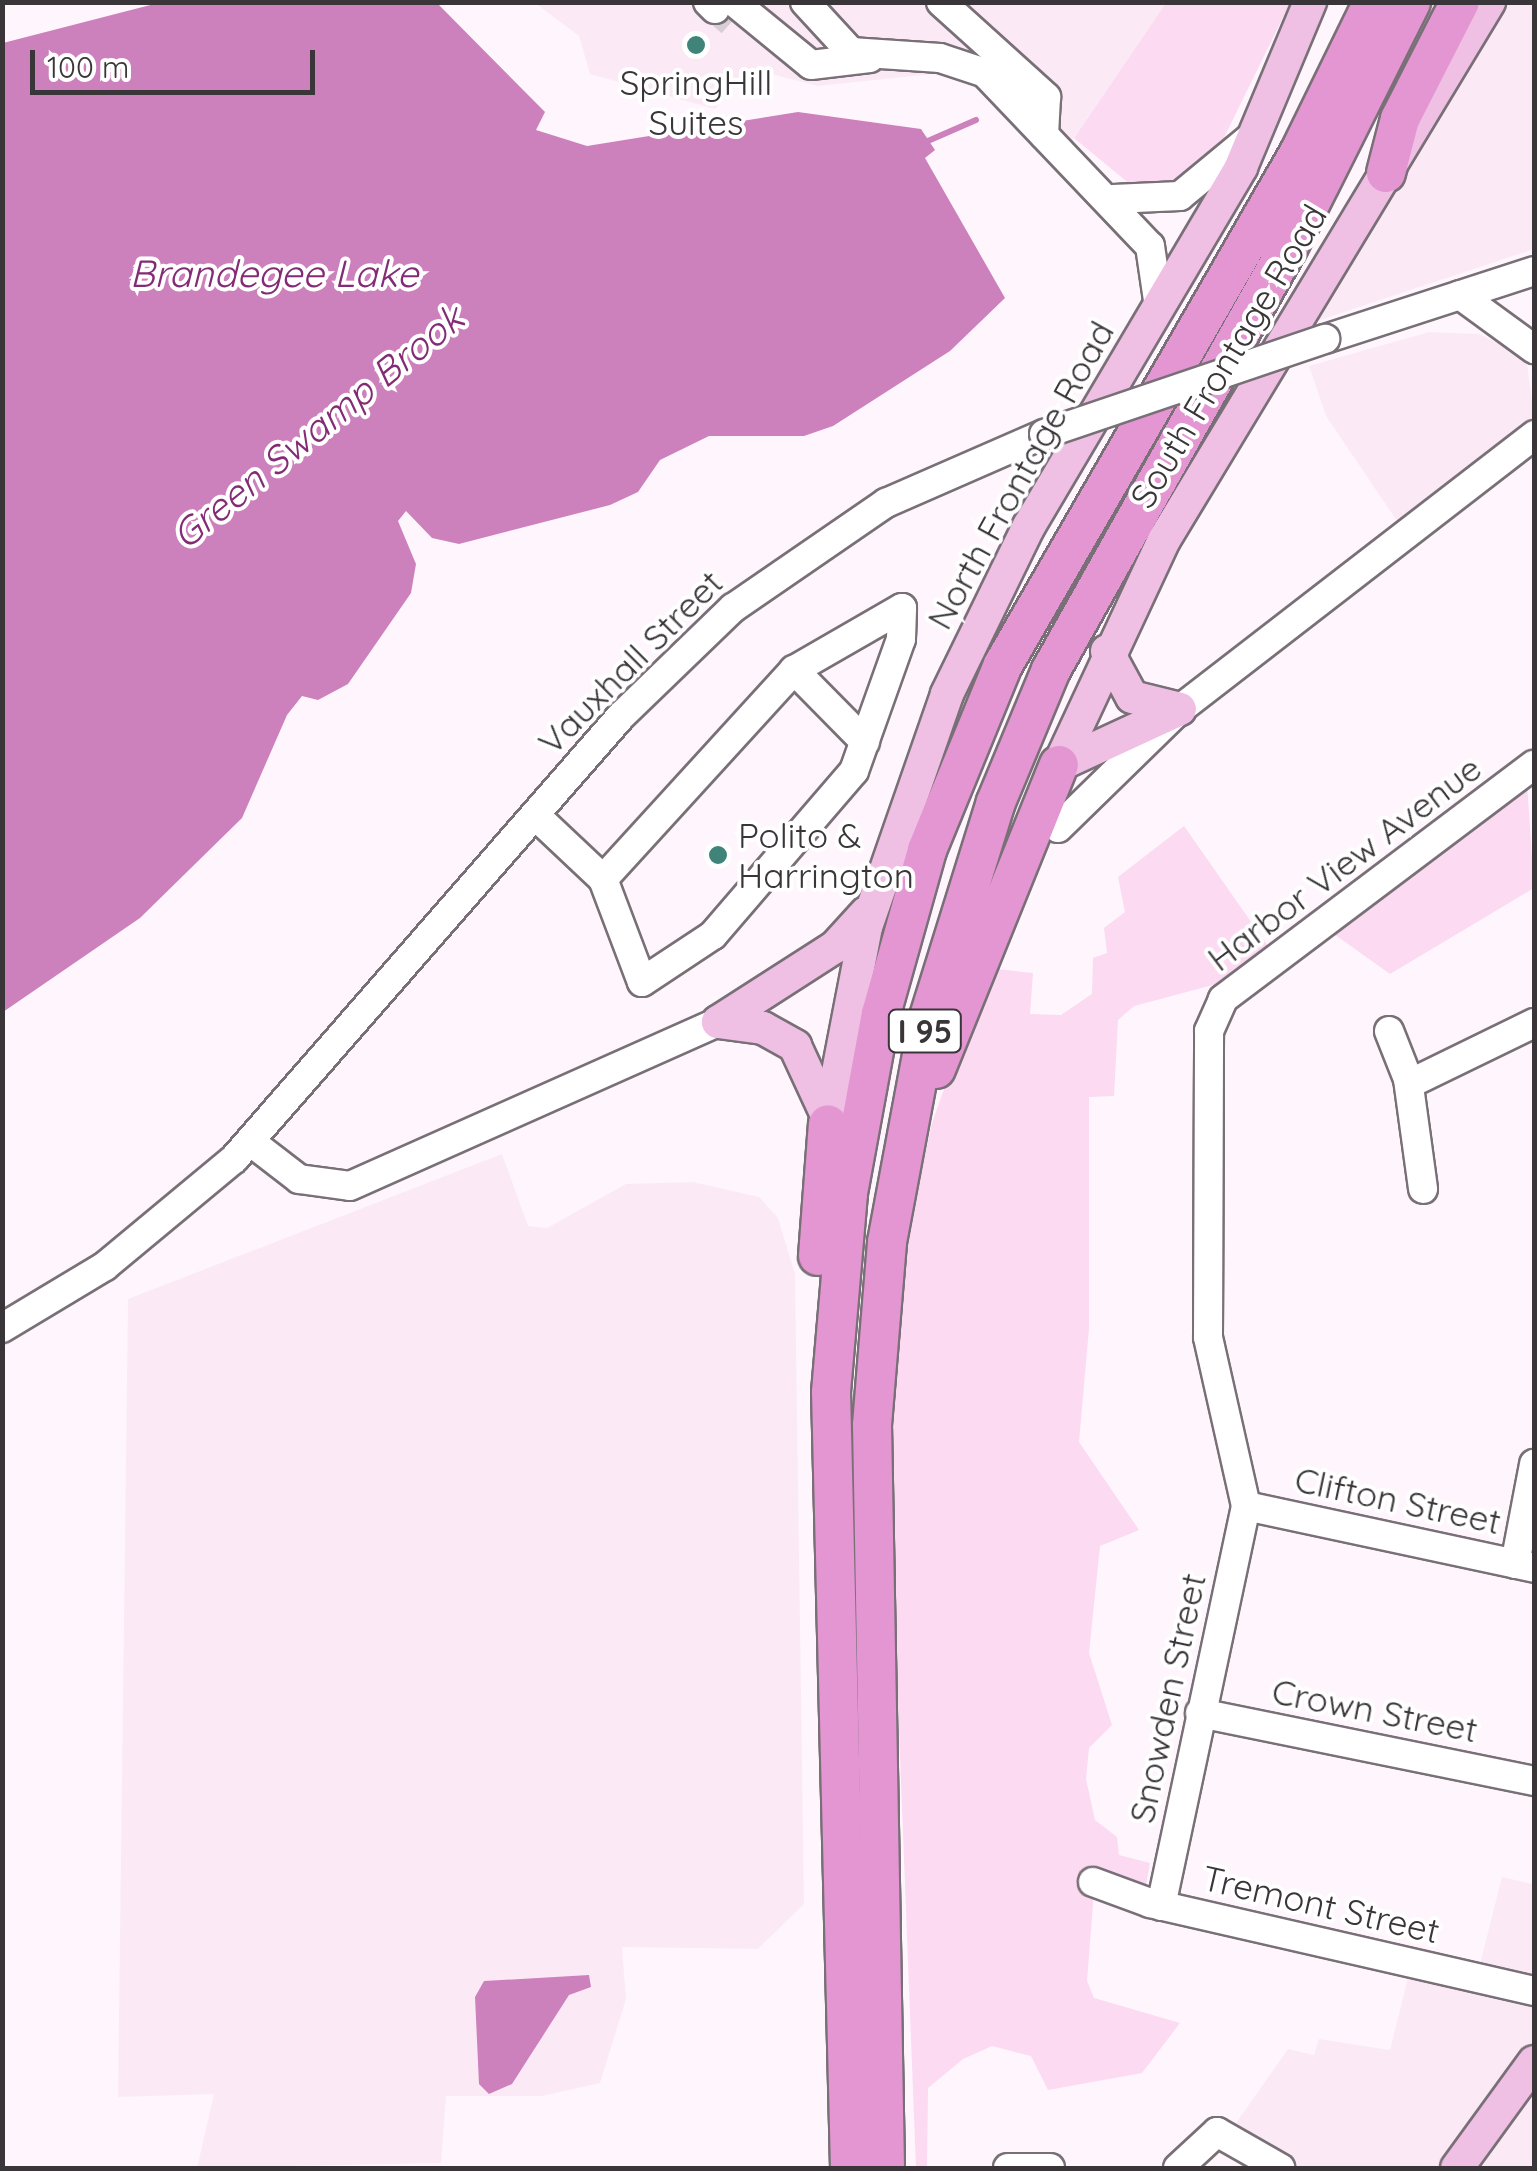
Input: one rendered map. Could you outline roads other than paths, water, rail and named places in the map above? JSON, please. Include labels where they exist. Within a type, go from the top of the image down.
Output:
[{"type":"highway","name":"I 95","points":[[850,2168],[831,1392],[869,1066],[956,773],[1036,601],[1291,168],[1374,2]]},
{"type":"highway","name":"I 95","points":[[886,2168],[872,1452],[900,1159],[951,936],[1033,710],[1411,2]]},
{"type":"highway","points":[[1386,173],[1400,119],[1460,2]]},
{"type":"highway","points":[[900,1159],[1059,764]]},
{"type":"highway","points":[[828,1124],[818,1278],[831,1392]]},
{"type":"main road","name":"North Frontage Road","points":[[828,1124],[872,904],[913,779],[990,601],[1261,127],[1310,2]]},
{"type":"main road","name":"South Frontage Road","points":[[1059,764],[1107,652],[1173,523],[1490,2]]},
{"type":"main road","points":[[1107,652],[1132,697],[1180,709]]},
{"type":"main road","points":[[1059,764],[1180,709]]},
{"type":"main road","points":[[718,1022],[836,948],[872,904]]},
{"type":"main road","points":[[718,1022],[763,1028],[796,1046],[828,1124]]},
{"type":"main road","points":[[1456,2168],[1534,2062]]},
{"type":"street","points":[[806,2],[851,52],[870,58]]},
{"type":"street","points":[[941,2],[1046,97],[1044,135]]},
{"type":"street","points":[[729,12],[811,65],[870,58],[978,68],[1113,199],[1154,254],[1158,310]]},
{"type":"street","points":[[1113,199],[1180,196],[1261,127]]},
{"type":"street","name":"Vauxhall Street","points":[[2,1328],[106,1266],[251,1142],[651,684],[773,576],[916,487],[1044,434],[1534,271]]},
{"type":"street","points":[[1460,295],[1534,349]]},
{"type":"street","points":[[1058,828],[1180,709],[1534,435]]},
{"type":"street","points":[[535,816],[602,879],[642,982],[713,935],[854,771],[901,639],[902,608],[794,670],[602,879]]},
{"type":"street","points":[[794,670],[865,742]]},
{"type":"street","name":"Harbor View Avenue","points":[[1246,1506],[1208,1336],[1209,1031],[1223,999],[1534,765]]},
{"type":"street","points":[[251,1142],[310,1184],[350,1186],[718,1022]]},
{"type":"street","points":[[1409,1084],[1534,1023]]},
{"type":"street","points":[[1388,1031],[1409,1084],[1423,1190]]},
{"type":"street","points":[[1525,1566],[1534,1464]]},
{"type":"street","name":"Clifton Street","points":[[1246,1506],[1525,1566]]},
{"type":"street","name":"Snowden Street","points":[[1162,1906],[1246,1506]]},
{"type":"street","name":"Crown Street","points":[[1200,1713],[1534,1781]]},
{"type":"street","name":"Tremont Street","points":[[1094,1882],[1162,1906],[1534,1991]]},
{"type":"street","points":[[1178,2168],[1217,2132],[1280,2168]]},
{"type":"street","points":[[1008,2168],[1050,2168]]},
{"type":"water","name":"Brandegee Lake","points":[[162,2],[437,3],[545,112],[536,130],[587,146],[798,112],[921,129],[935,150],[925,158],[1005,298],[950,351],[833,426],[804,436],[709,436],[660,460],[638,492],[610,505],[459,544],[432,538],[406,511],[398,521],[416,564],[411,593],[348,684],[318,700],[302,696],[287,715],[242,818],[140,918],[3,1012],[3,43]]},
{"type":"water","points":[[589,1975],[591,1987],[569,1995],[512,2084],[489,2094],[479,2084],[475,1997],[484,1981]]},
{"type":"waterway","name":"Green Swamp Brook","points":[[921,144],[976,120]]},
{"type":"tunnel","points":[[715,9],[731,23]]},
{"type":"place","name":"SpringHill Suites","points":[[696,45]]},
{"type":"place","name":"Polito & Harrington","points":[[718,855]]}]
